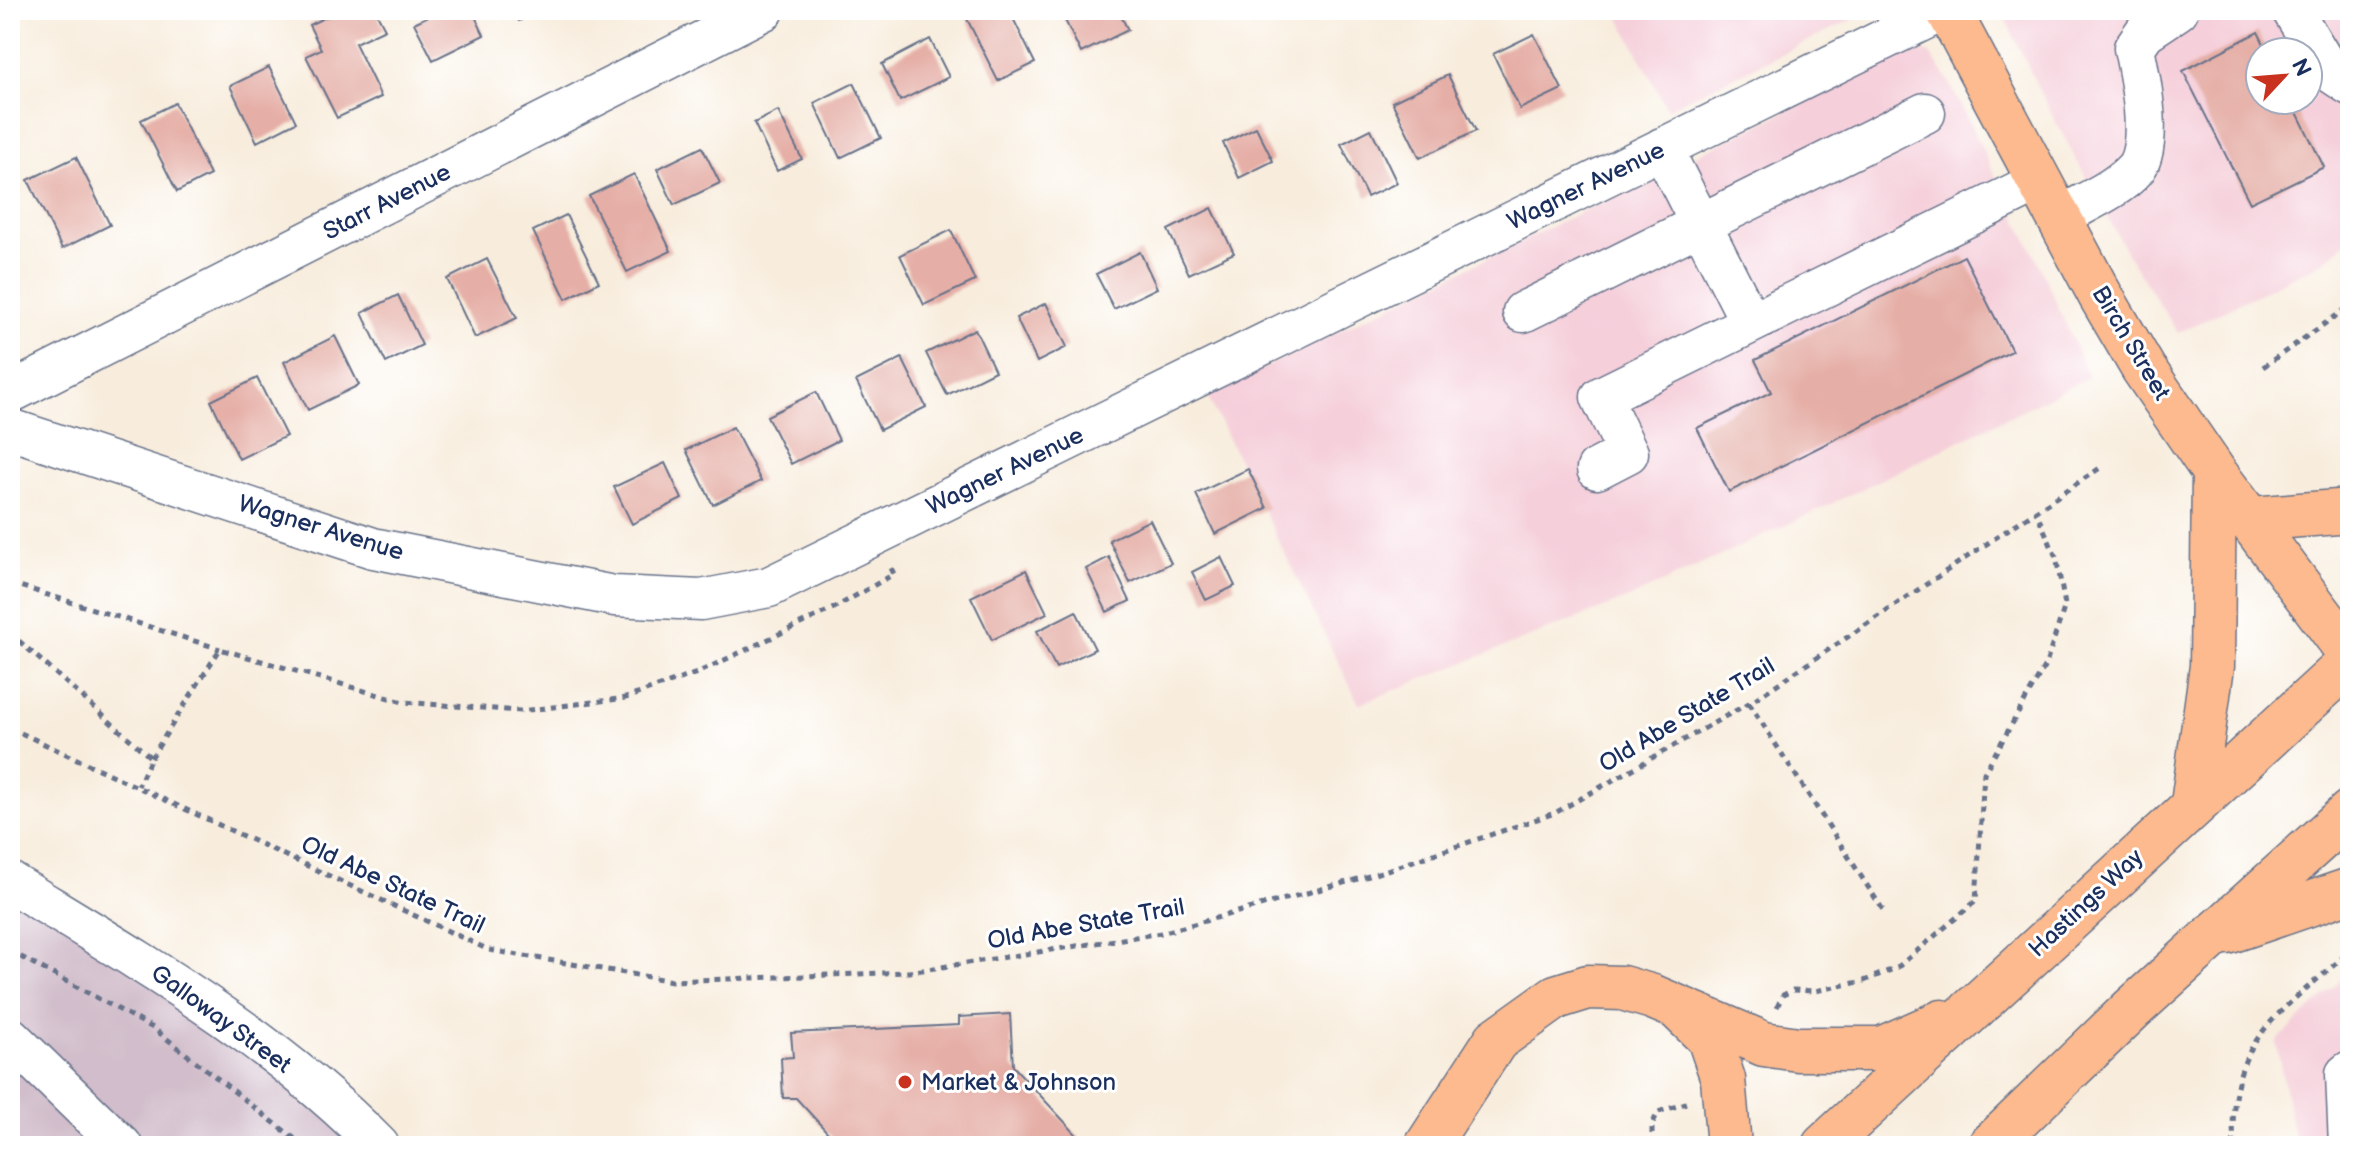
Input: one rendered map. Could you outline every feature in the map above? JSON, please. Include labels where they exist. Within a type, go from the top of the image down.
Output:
[{"type":"main road","name":"Birch Street","points":[[1946,10],[2143,368],[2214,472],[2350,654]]},
{"type":"main road","points":[[2193,804],[2212,666],[2214,472]]},
{"type":"main road","points":[[2251,519],[2350,511]]},
{"type":"main road","name":"Hastings Way","points":[[1824,1146],[2350,662]]},
{"type":"main road","points":[[1990,1146],[2210,938],[2350,812]]},
{"type":"main road","points":[[2210,938],[2350,890]]},
{"type":"main road","points":[[1427,1146],[1496,1040],[1556,997],[1588,987],[1622,988],[1653,997],[1682,1012],[1768,1045],[1798,1049],[1881,1049],[1920,1034],[1983,999]]},
{"type":"main road","points":[[1682,1012],[1709,1038],[1723,1079],[1729,1146]]},
{"type":"street","name":"Starr Avenue","points":[[10,393],[764,10]]},
{"type":"street","name":"Wagner Avenue","points":[[10,429],[373,548],[614,596],[701,600],[769,587],[1946,10]]},
{"type":"street","points":[[1597,469],[1628,453],[1601,397],[1751,323],[2050,199],[2135,170],[2144,149],[2141,81],[2134,48],[2145,32],[2178,10]]},
{"type":"street","points":[[2292,10],[2329,71],[2350,85]]},
{"type":"street","points":[[1523,312],[1925,113]]},
{"type":"street","points":[[1662,148],[1751,323]]},
{"type":"street","name":"Galloway Street","points":[[10,882],[197,996],[352,1118],[379,1146]]},
{"type":"street","points":[[10,1037],[122,1146]]},
{"type":"street","points":[[2349,1146],[2346,1074],[2350,1071]]},
{"type":"path","points":[[2263,367],[2350,306]]},
{"type":"path","name":"Old Abe State Trail","points":[[10,728],[489,950],[672,981],[909,972],[1161,933],[1369,876],[1555,813],[1749,703],[2103,466]]},
{"type":"path","points":[[1976,901],[1984,773],[2046,664],[2065,605],[2056,557],[2036,511]]},
{"type":"path","points":[[10,583],[403,702],[520,711],[626,698],[697,673],[834,608],[894,574],[871,537]]},
{"type":"path","points":[[10,633],[151,758]]},
{"type":"path","points":[[138,786],[151,758],[220,649]]},
{"type":"path","points":[[1749,703],[1883,910]]},
{"type":"path","points":[[10,951],[153,1028],[304,1146]]},
{"type":"path","points":[[2234,1146],[2233,1109],[2238,1073],[2249,1047],[2265,1025],[2350,951]]},
{"type":"shaded area","points":[[1616,10],[1872,10],[1667,109]]},
{"type":"shaded area","points":[[2001,10],[2350,10],[2350,239],[2321,263],[2178,333],[2129,257],[2045,102]]},
{"type":"shaded area","points":[[1904,53],[1929,53],[1946,76],[2037,259],[2089,377],[1823,508],[1634,596],[1359,704],[1207,396]]},
{"type":"shaded area","points":[[10,882],[379,1146],[10,1146]]},
{"type":"shaded area","points":[[2350,971],[2350,1146],[2296,1146],[2276,1042]]},
{"type":"building","points":[[340,10],[375,10],[385,29],[355,43],[381,97],[337,118],[306,56],[321,49],[309,25]]},
{"type":"building","points":[[441,10],[472,10],[484,35],[433,60],[414,23]]},
{"type":"building","points":[[513,10],[542,10],[519,21]]},
{"type":"building","points":[[984,10],[1009,10],[1035,63],[998,81],[967,19]]},
{"type":"building","points":[[1060,10],[1118,10],[1128,30],[1081,53]]},
{"type":"building","points":[[1534,34],[1562,89],[1520,109],[1493,54]]},
{"type":"building","points":[[930,39],[949,77],[900,101],[882,64]]},
{"type":"building","points":[[2244,39],[2244,116],[2299,116],[2324,167],[2250,203],[2183,71]]},
{"type":"building","points":[[269,67],[296,122],[257,142],[230,86]]},
{"type":"building","points":[[1448,75],[1476,131],[1420,158],[1392,102]]},
{"type":"building","points":[[854,83],[881,138],[840,158],[814,103]]},
{"type":"building","points":[[175,103],[210,175],[177,192],[141,120]]},
{"type":"building","points":[[778,111],[802,159],[777,171],[754,123]]},
{"type":"building","points":[[1256,127],[1273,161],[1239,178],[1223,143]]},
{"type":"building","points":[[1371,129],[1397,183],[1367,197],[1341,144]]},
{"type":"building","points":[[702,147],[720,183],[674,205],[657,169]]},
{"type":"building","points":[[76,157],[110,225],[62,249],[28,180]]},
{"type":"building","points":[[634,174],[671,251],[627,272],[589,196]]},
{"type":"building","points":[[1212,208],[1234,253],[1189,274],[1168,230]]},
{"type":"building","points":[[566,215],[599,282],[566,299],[533,231]]},
{"type":"building","points":[[951,230],[975,281],[924,305],[900,255]]},
{"type":"building","points":[[1140,252],[1157,288],[1114,309],[1096,274]]},
{"type":"building","points":[[1964,256],[2012,351],[1729,492],[1697,428],[1771,392],[1755,360]]},
{"type":"building","points":[[487,259],[517,318],[475,338],[447,279]]},
{"type":"building","points":[[398,295],[422,345],[386,363],[362,313]]},
{"type":"building","points":[[1046,303],[1067,347],[1037,362],[1016,318]]},
{"type":"building","points":[[975,329],[995,371],[947,395],[926,353]]},
{"type":"building","points":[[335,336],[359,385],[308,410],[284,362]]},
{"type":"building","points":[[902,358],[926,407],[880,430],[856,381]]},
{"type":"building","points":[[257,378],[286,436],[239,459],[211,401]]},
{"type":"building","points":[[816,392],[839,440],[791,464],[767,416]]},
{"type":"building","points":[[733,427],[761,481],[713,505],[686,450]]},
{"type":"building","points":[[665,463],[682,499],[632,524],[614,487]]},
{"type":"building","points":[[1248,469],[1267,508],[1215,534],[1196,494]]},
{"type":"building","points":[[1150,520],[1171,563],[1130,583],[1109,540]]},
{"type":"building","points":[[1109,557],[1130,601],[1107,612],[1086,569]]},
{"type":"building","points":[[1221,557],[1235,586],[1206,600],[1192,572]]},
{"type":"building","points":[[1026,570],[1047,613],[992,640],[971,597]]},
{"type":"building","points":[[1076,611],[1095,649],[1056,668],[1037,631]]},
{"type":"building","name":"Market & Johnson","points":[[1010,1014],[1013,1066],[1087,1146],[840,1146],[796,1098],[783,1098],[781,1058],[793,1057],[791,1033],[959,1025],[959,1017]]},
{"type":"place","name":"Market & Johnson","points":[[905,1082]]}]
